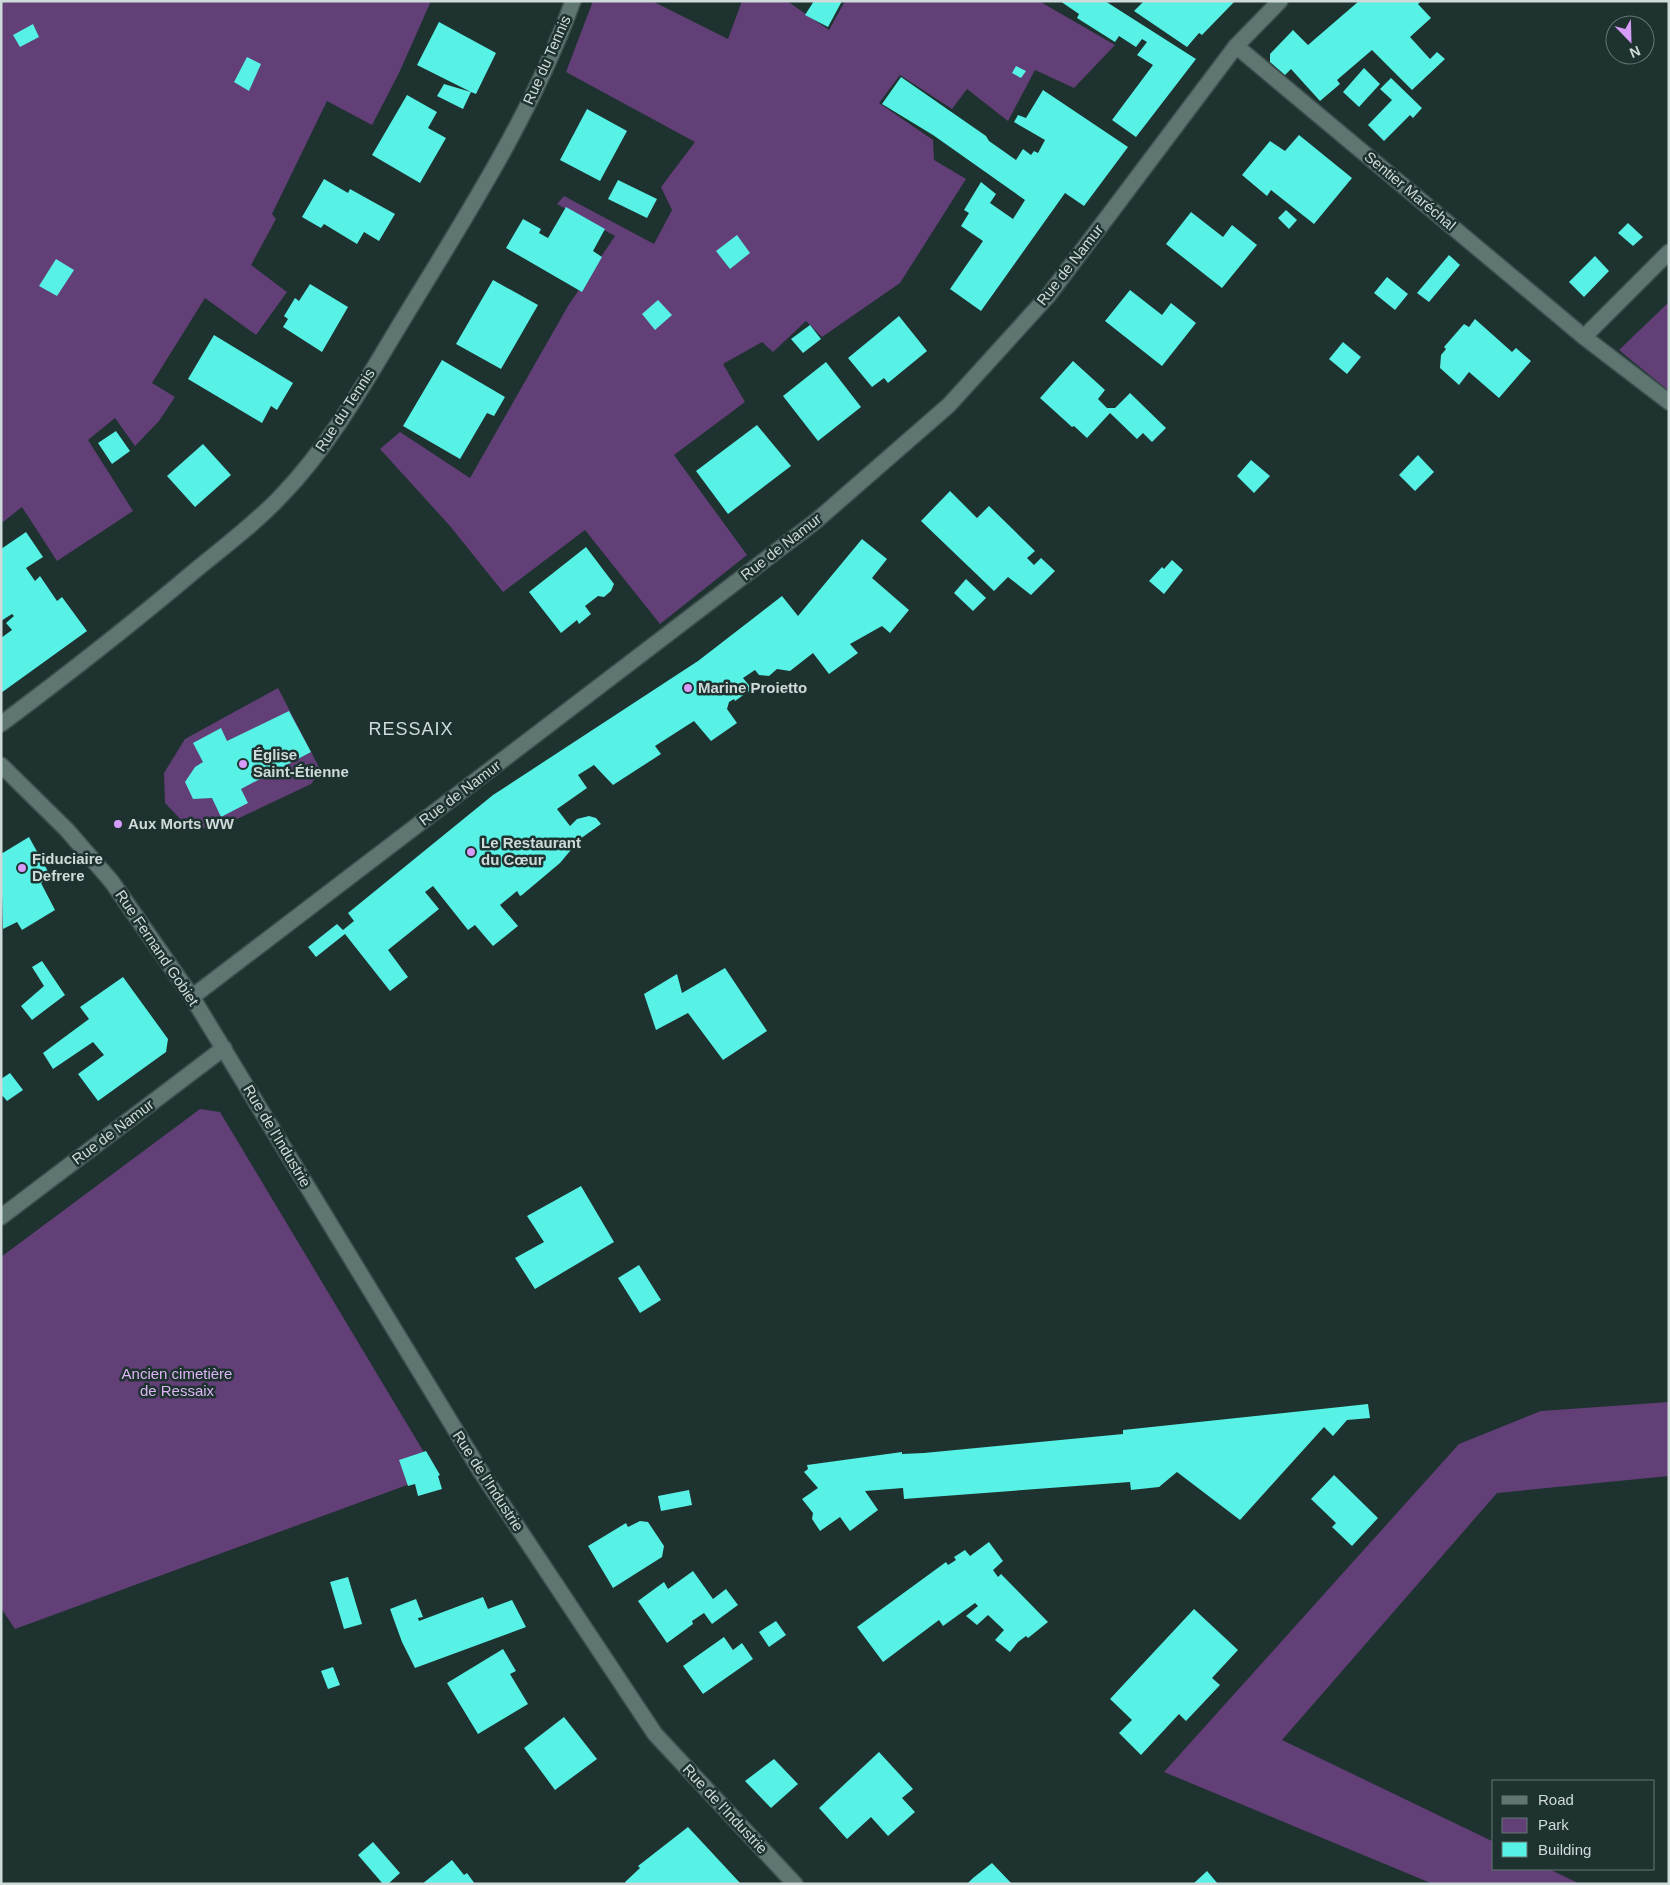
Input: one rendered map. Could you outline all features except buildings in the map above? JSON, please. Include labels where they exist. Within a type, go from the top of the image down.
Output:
[{"type":"street","name":"Rue du Tennis","points":[[1,724],[133,623],[255,521],[282,496],[307,467],[360,389],[464,220],[520,119],[573,1]]},
{"type":"street","name":"Rue de Namur","points":[[192,997],[816,521],[949,405],[1048,296],[1236,46],[1280,1]]},
{"type":"street","name":"Sentier Maréchal","points":[[1236,46],[1584,337],[1669,402]]},
{"type":"street","points":[[1584,337],[1669,252]]},
{"type":"street","name":"Rue Fernand Gobiet","points":[[1,766],[67,830],[112,882],[192,997],[224,1048]]},
{"type":"street","name":"Rue de Namur","points":[[1,1217],[224,1048]]},
{"type":"street","name":"Rue de l'Industrie","points":[[224,1048],[480,1472],[655,1734],[795,1884]]},
{"type":"green space","points":[[1,1],[431,1],[399,73],[372,125],[327,101],[272,214],[276,219],[251,265],[287,292],[256,335],[205,298],[152,383],[175,397],[159,421],[135,446],[115,418],[88,440],[133,511],[57,561],[22,507],[3,522],[1,520]]},
{"type":"green space","points":[[593,1],[652,1],[728,39],[742,1],[787,1],[829,30],[845,1],[1039,1],[1115,45],[1074,88],[1035,70],[1008,121],[967,89],[952,109],[900,75],[879,103],[933,140],[934,160],[966,179],[900,283],[822,337],[806,321],[773,352],[762,342],[723,364],[745,402],[674,455],[747,555],[660,624],[585,530],[503,592],[450,526],[380,449],[400,432],[470,478],[568,306],[615,236],[557,204],[564,196],[654,244],[672,210],[661,187],[695,142],[566,72]]},
{"type":"green space","points":[[1669,302],[1669,391],[1619,350]]},
{"type":"green space","points":[[278,688],[321,771],[311,784],[216,829],[187,826],[165,803],[164,773],[185,739]]},
{"type":"green space","name":"Ancien cimetière de Ressaix","points":[[200,1109],[220,1112],[437,1474],[15,1629],[1,1608],[1,1257]]},
{"type":"green space","points":[[1669,1402],[1669,1476],[1497,1493],[1282,1740],[1492,1841],[1492,1870],[1551,1870],[1580,1884],[1433,1884],[1164,1772],[1459,1444],[1541,1411]]},
{"type":"place","name":"Marine Proietto","points":[[688,688]]},
{"type":"place","name":"Église Saint-Étienne","points":[[243,764]]},
{"type":"place","name":"Aux Morts WW","points":[[118,824]]},
{"type":"place","name":"Le Restaurant du Cœur","points":[[471,852]]},
{"type":"place","name":"Fiduciaire Defrere","points":[[22,868]]},
{"type":"district","name":"RESSAIX","points":[[411,729]]}]
